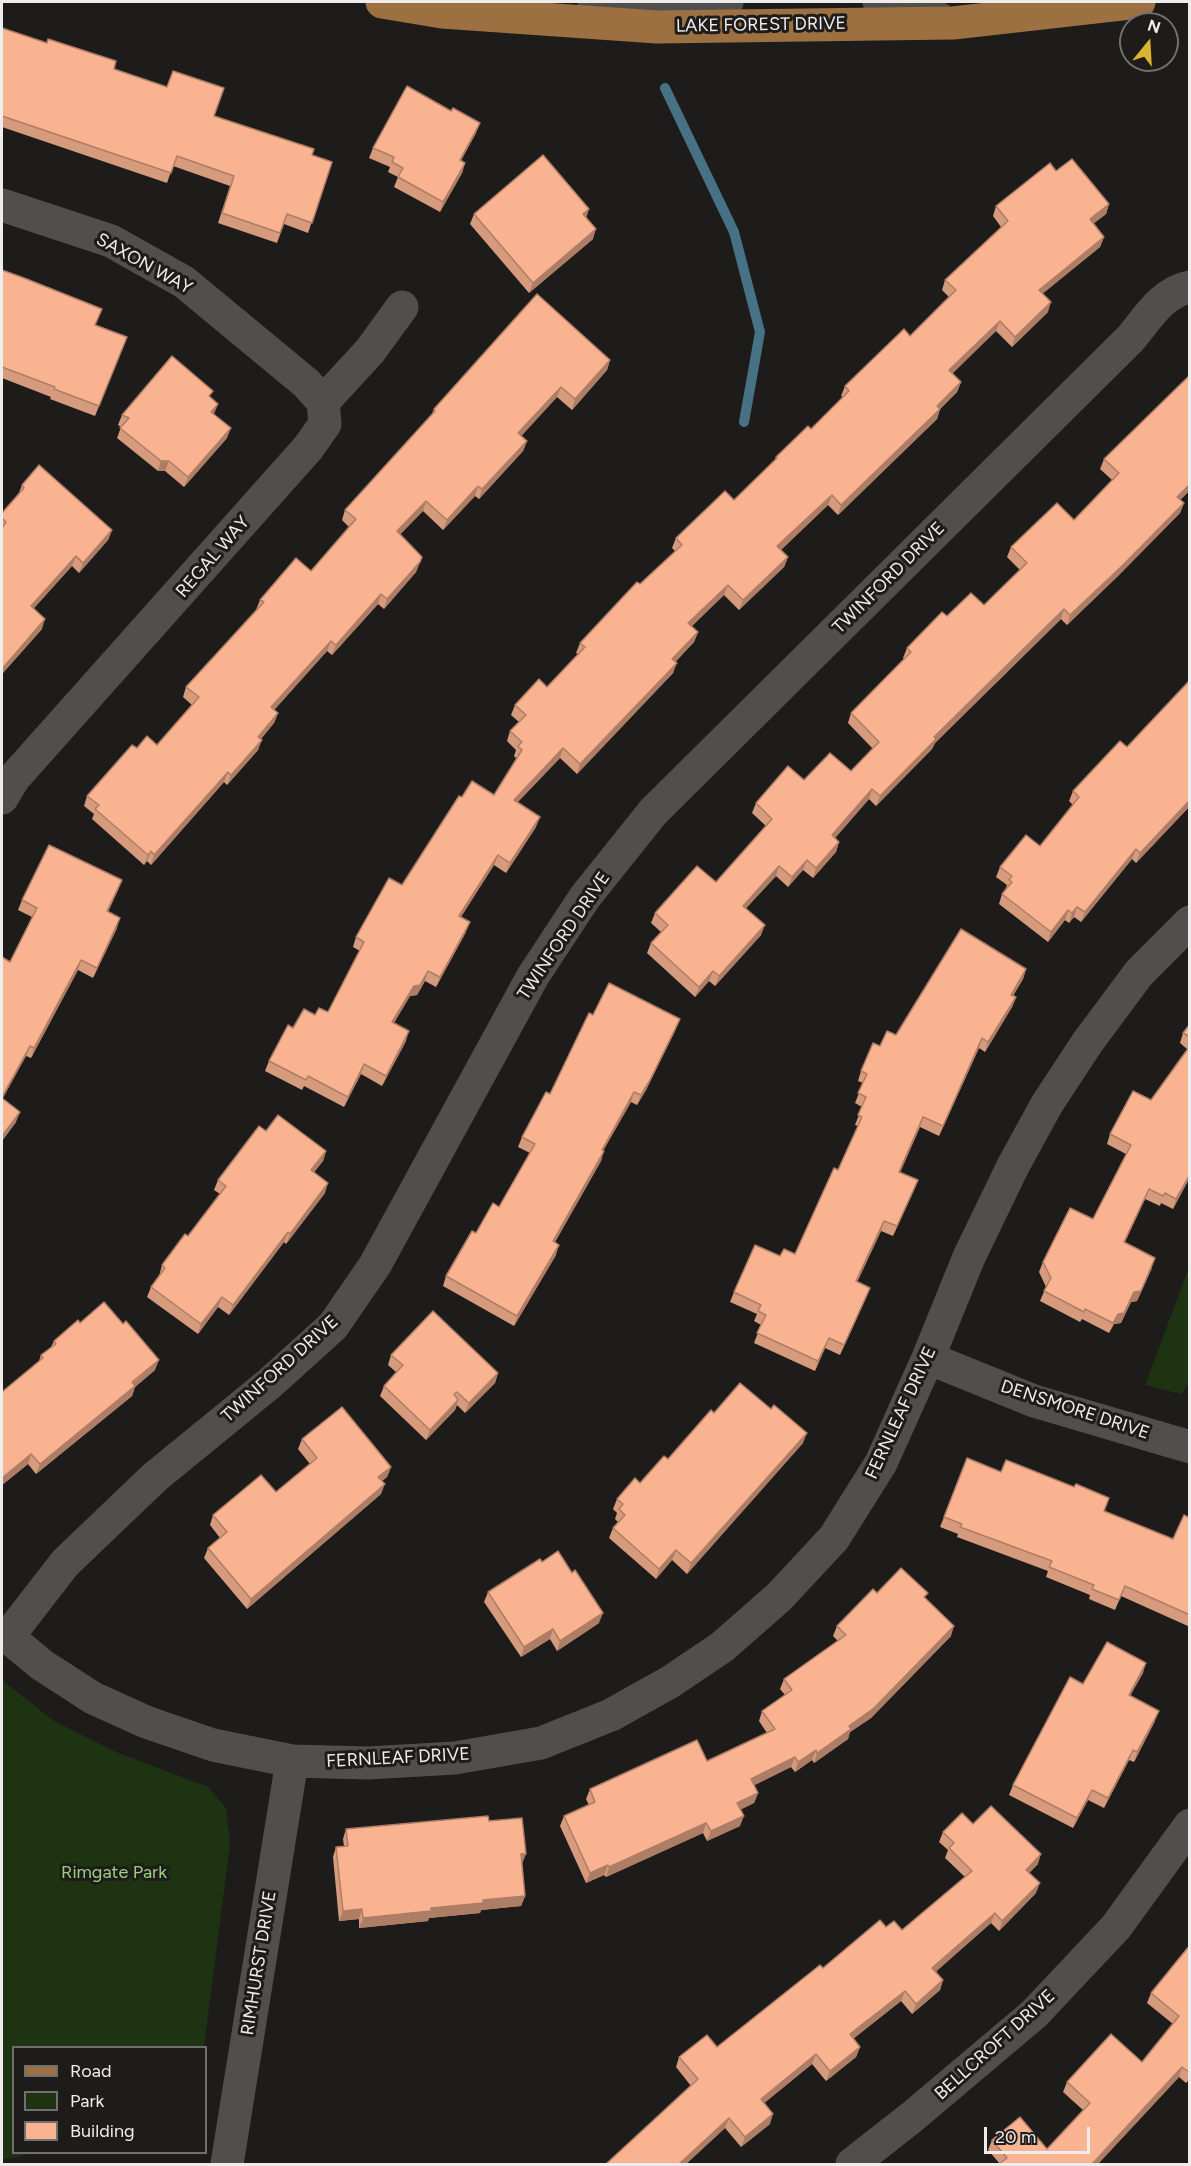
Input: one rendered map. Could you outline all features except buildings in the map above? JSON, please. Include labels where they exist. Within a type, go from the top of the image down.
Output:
[{"type":"main road","name":"LAKE FOREST DRIVE","points":[[382,2],[442,12],[657,27],[953,23],[1139,2]]},
{"type":"street","points":[[515,17],[727,2]]},
{"type":"street","points":[[879,2],[953,23]]},
{"type":"street","name":"SAXON WAY","points":[[2,205],[111,241],[184,282],[306,383],[323,402]]},
{"type":"street","name":"TWINFORD DRIVE","points":[[4,1635],[65,1563],[155,1477],[270,1383],[333,1326],[375,1265],[533,976],[585,897],[653,812],[1130,339],[1161,301],[1179,289],[1190,287]]},
{"type":"street","points":[[323,402],[369,351],[402,307]]},
{"type":"street","name":"REGAL WAY","points":[[2,798],[14,778],[308,448],[325,424],[323,402]]},
{"type":"street","name":"FERNLEAF DRIVE","points":[[4,1635],[42,1665],[93,1698],[146,1722],[213,1745],[292,1761],[368,1762],[455,1758],[540,1743],[611,1715],[670,1682],[722,1647],[779,1597],[834,1538],[881,1463],[928,1358],[969,1257],[1013,1166],[1047,1104],[1087,1043],[1139,973],[1190,922]]},
{"type":"street","name":"DENSMORE DRIVE","points":[[928,1358],[1034,1401],[1190,1447]]},
{"type":"street","name":"RIMHURST DRIVE","points":[[227,2164],[292,1761]]},
{"type":"street","name":"BELLCROFT DRIVE","points":[[852,2164],[912,2117],[1034,2014],[1116,1927],[1190,1825]]},
{"type":"green space","points":[[1189,1267],[1189,1383],[1181,1394],[1145,1385]]},
{"type":"green space","name":"Rimgate Park","points":[[2,1680],[54,1721],[116,1752],[208,1787],[226,1808],[230,1844],[204,2046],[12,2046],[12,2154],[29,2154],[2,2160]]},
{"type":"waterway","points":[[665,88],[734,232],[760,332],[744,422]]}]
